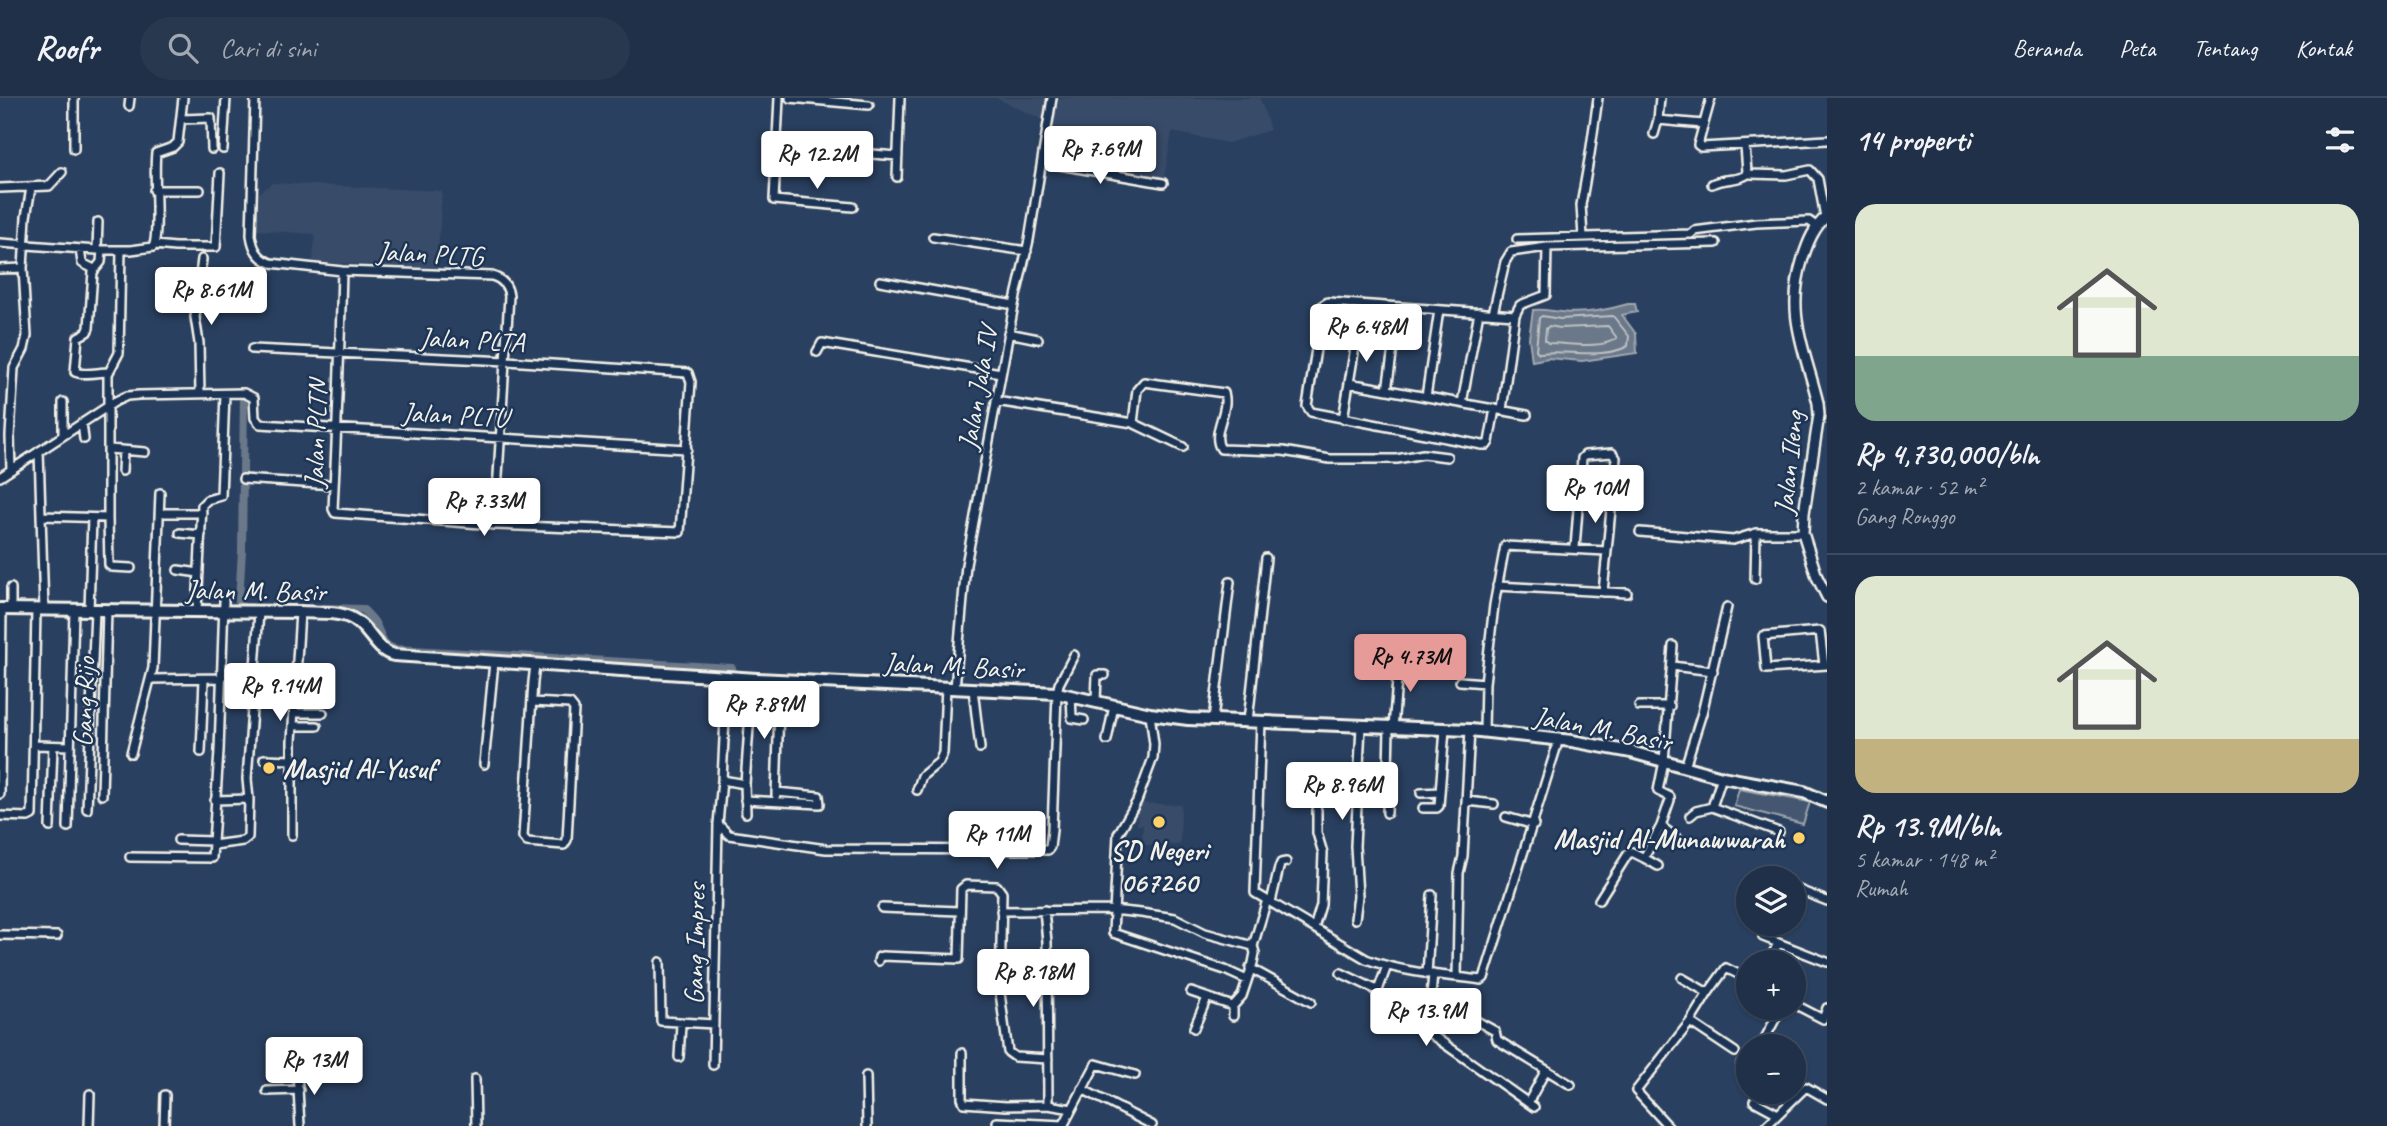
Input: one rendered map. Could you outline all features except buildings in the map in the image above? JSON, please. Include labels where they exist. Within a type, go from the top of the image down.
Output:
[{"type":"main road","name":"Jalan M. Basir","points":[[4,609],[197,611],[224,606],[260,612],[338,615],[352,618],[389,654],[727,677],[1057,693],[1150,714],[1213,720],[1484,731],[1609,746],[1722,777],[1804,792],[1827,802]]},
{"type":"street","points":[[74,98],[74,149]]},
{"type":"street","points":[[155,245],[156,153],[177,144],[183,98]]},
{"type":"street","points":[[223,149],[226,98]]},
{"type":"street","name":"Jalan PLTG","points":[[256,98],[251,235],[255,251],[264,261],[342,271],[482,276],[501,280],[507,287],[507,361],[495,525]]},
{"type":"street","points":[[779,98],[774,200],[853,207]]},
{"type":"street","points":[[790,98],[869,105]]},
{"type":"street","points":[[897,177],[900,98]]},
{"type":"street","name":"Jalan Jala IV","points":[[917,790],[922,776],[939,762],[943,752],[967,565],[1008,333],[1027,251],[1052,98]]},
{"type":"street","points":[[1583,237],[1581,205],[1598,98]]},
{"type":"street","points":[[1654,135],[1660,98]]},
{"type":"street","points":[[1711,98],[1699,146],[1745,146],[1827,140]]},
{"type":"street","points":[[181,119],[211,118],[212,149]]},
{"type":"street","points":[[1658,120],[1703,124]]},
{"type":"street","points":[[1745,146],[1748,174]]},
{"type":"street","points":[[777,147],[898,156]]},
{"type":"street","points":[[1042,162],[1163,183]]},
{"type":"street","points":[[1712,184],[1720,180],[1742,178],[1748,174],[1786,175],[1808,170],[1818,179],[1826,216]]},
{"type":"street","points":[[0,188],[52,185],[62,172]]},
{"type":"street","points":[[0,243],[100,250],[149,249],[155,245],[216,247],[220,173]]},
{"type":"street","points":[[11,470],[14,368],[24,349],[27,336],[23,268],[31,188]]},
{"type":"street","points":[[154,190],[200,190]]},
{"type":"street","name":"Jalan Ileng","points":[[1826,216],[1816,226],[1807,247],[1795,290],[1795,316],[1819,415],[1803,533],[1827,597]]},
{"type":"street","points":[[1690,238],[1694,231],[1756,223],[1809,221],[1816,226]]},
{"type":"street","points":[[98,222],[101,262],[94,269],[89,328],[78,337],[75,372],[109,372]]},
{"type":"street","points":[[933,237],[1027,251]]},
{"type":"street","points":[[1493,313],[1511,252],[1547,247],[1690,238]]},
{"type":"street","points":[[1517,239],[1690,238],[1716,243]]},
{"type":"street","points":[[1515,314],[1328,302],[1323,305],[1308,410],[1343,419],[1487,445],[1498,410],[1515,314],[1520,305],[1546,295],[1547,247]]},
{"type":"street","points":[[80,248],[82,263],[94,269]]},
{"type":"street","points":[[121,250],[119,353],[109,372],[109,565],[131,568]]},
{"type":"street","points":[[200,394],[199,343],[195,317],[202,259]]},
{"type":"street","points":[[0,269],[23,268]]},
{"type":"street","name":"Jalan PLTN","points":[[342,271],[333,509],[337,513],[495,525],[680,532],[687,449],[689,374]]},
{"type":"street","points":[[880,281],[1014,305]]},
{"type":"street","points":[[1343,419],[1362,305]]},
{"type":"street","points":[[1387,390],[1399,307]]},
{"type":"street","points":[[1426,397],[1439,310]]},
{"type":"street","points":[[1462,403],[1479,312]]},
{"type":"street","points":[[1008,333],[1038,339]]},
{"type":"street","points":[[817,352],[822,343],[1001,373]]},
{"type":"street","name":"Jalan PLTA","points":[[252,349],[507,361],[689,374]]},
{"type":"street","points":[[1133,423],[1137,390],[1144,382],[1222,391],[1226,402],[1217,440],[1221,449],[1283,451],[1330,459],[1397,459],[1423,454],[1447,457]]},
{"type":"street","points":[[1349,383],[1527,415]]},
{"type":"street","name":"Jalan PLTU","points":[[225,394],[244,393],[254,398],[255,418],[260,424],[687,449]]},
{"type":"street","points":[[0,477],[108,407],[132,396],[225,394],[221,496],[202,503],[197,611]]},
{"type":"street","points":[[996,401],[1133,423],[1183,447]]},
{"type":"street","points":[[62,402],[64,435]]},
{"type":"street","points":[[82,423],[84,439]]},
{"type":"street","points":[[109,449],[145,453]]},
{"type":"street","points":[[0,816],[32,815],[42,516],[38,451]]},
{"type":"street","points":[[122,471],[123,451]]},
{"type":"street","points":[[1575,548],[1583,456],[1612,453],[1616,458],[1603,592]]},
{"type":"street","points":[[243,479],[334,485]]},
{"type":"street","points":[[131,753],[151,679],[155,651],[160,493]]},
{"type":"street","points":[[165,513],[202,513]]},
{"type":"street","points":[[42,516],[108,518]]},
{"type":"street","points":[[87,808],[97,610],[92,517]]},
{"type":"street","points":[[1640,532],[1733,540],[1756,533],[1803,533]]},
{"type":"street","points":[[180,533],[201,535]]},
{"type":"street","points":[[1755,579],[1756,533]]},
{"type":"street","points":[[1484,731],[1485,683],[1497,586],[1505,546],[1607,551]]},
{"type":"street","points":[[1248,720],[1266,558]]},
{"type":"street","points":[[178,570],[199,573]]},
{"type":"street","points":[[1213,720],[1230,582]]},
{"type":"street","points":[[1497,586],[1627,593]]},
{"type":"street","points":[[0,794],[4,609],[11,588]]},
{"type":"street","points":[[130,857],[211,859],[224,606]]},
{"type":"street","points":[[1685,767],[1713,671],[1727,607]]},
{"type":"street","points":[[68,827],[74,610]]},
{"type":"street","name":"Gang Rijo","points":[[97,610],[102,795]]},
{"type":"street","points":[[178,840],[212,843],[247,839],[247,779],[260,612]]},
{"type":"street","points":[[292,835],[292,760],[300,612]]},
{"type":"street","points":[[1819,631],[1826,665],[1766,669],[1763,636],[1819,631]]},
{"type":"street","points":[[1644,858],[1661,826],[1670,800],[1670,797],[1658,791],[1670,706],[1673,646]]},
{"type":"street","points":[[718,824],[729,835],[826,849],[1048,850],[1051,847],[1052,830],[1057,693],[1074,655]]},
{"type":"street","points":[[1387,813],[1391,728],[1399,657]]},
{"type":"street","points":[[484,764],[494,662]]},
{"type":"street","points":[[532,702],[570,704],[574,709],[567,840],[564,845],[527,842],[523,838],[532,702],[535,665]]},
{"type":"street","points":[[1672,666],[1713,671]]},
{"type":"street","points":[[1096,701],[1097,676],[1105,675]]},
{"type":"street","name":"Gang Impres","points":[[713,1065],[718,824],[727,677]]},
{"type":"street","points":[[151,679],[222,678]]},
{"type":"street","points":[[201,752],[204,679]]},
{"type":"street","points":[[776,802],[780,680]]},
{"type":"street","points":[[1460,681],[1485,683]]},
{"type":"street","points":[[973,689],[980,748]]},
{"type":"street","points":[[1071,695],[1072,718],[1084,720]]},
{"type":"street","points":[[1107,740],[1114,706]]},
{"type":"street","points":[[1639,706],[1670,706]]},
{"type":"street","points":[[294,713],[323,713]]},
{"type":"street","points":[[746,813],[745,783],[750,713]]},
{"type":"street","points":[[1150,714],[1153,758],[1137,801],[1118,834],[1112,929],[1116,935],[1225,970],[1247,980]]},
{"type":"street","points":[[1261,721],[1255,891],[1366,959],[1430,974],[1484,978],[1559,739]]},
{"type":"street","points":[[294,726],[317,726]]},
{"type":"street","points":[[1355,919],[1355,846],[1361,726]]},
{"type":"street","points":[[1423,808],[1437,808],[1445,729]]},
{"type":"street","points":[[1457,976],[1458,873],[1463,856],[1470,730]]},
{"type":"street","points":[[35,746],[70,746]]},
{"type":"street","points":[[50,827],[52,746]]},
{"type":"street","points":[[264,759],[292,760]]},
{"type":"street","points":[[1712,807],[1722,777]]},
{"type":"street","points":[[722,780],[745,783]]},
{"type":"street","points":[[745,800],[819,805],[820,798],[776,792]]},
{"type":"street","points":[[1421,793],[1440,792]]},
{"type":"street","points":[[215,800],[249,799]]},
{"type":"street","points":[[1467,801],[1494,804]]},
{"type":"street","points":[[1690,816],[1696,811],[1712,807],[1779,832]]},
{"type":"street","points":[[1314,928],[1321,905],[1323,853],[1317,833],[1317,810]]},
{"type":"street","points":[[1506,817],[1534,825]]},
{"type":"street","points":[[1661,826],[1678,839]]},
{"type":"street","points":[[1599,900],[1632,852],[1658,866]]},
{"type":"street","points":[[1233,1016],[1233,1006],[1242,996],[1255,953],[1253,946],[1279,868],[1286,862]]},
{"type":"street","points":[[878,961],[878,957],[882,956],[959,958],[960,892],[964,886],[995,885],[1002,893],[1000,993],[1008,1052],[1012,1056],[1048,1059]]},
{"type":"street","points":[[1806,893],[1827,901]]},
{"type":"street","points":[[1432,895],[1432,997],[1495,1031],[1497,1040],[1571,1085]]},
{"type":"street","points":[[882,908],[959,911]]},
{"type":"street","points":[[1001,911],[1112,910],[1175,918],[1205,933],[1253,946]]},
{"type":"street","points":[[1044,911],[1047,942],[1048,1105]]},
{"type":"street","points":[[0,935],[57,936]]},
{"type":"street","points":[[1763,937],[1827,962]]},
{"type":"street","points":[[1775,950],[1778,943]]},
{"type":"street","points":[[660,962],[660,1020],[666,1023],[714,1024]]},
{"type":"street","points":[[1387,966],[1377,990],[1378,997],[1531,1105],[1546,1070]]},
{"type":"street","points":[[1250,968],[1311,1002]]},
{"type":"street","points":[[1668,1126],[1636,1091],[1690,1022],[1726,968],[1736,973]]},
{"type":"street","points":[[1341,973],[1377,990]]},
{"type":"street","points":[[1682,978],[1708,993]]},
{"type":"street","points":[[1191,992],[1233,1006]]},
{"type":"street","points":[[1194,1028],[1207,998]]},
{"type":"street","points":[[1806,1010],[1823,1019],[1827,1009]]},
{"type":"street","points":[[1690,1022],[1735,1052]]},
{"type":"street","points":[[679,1057],[681,1024]]},
{"type":"street","points":[[962,1053],[964,1102],[1006,1106],[1048,1105],[1072,1109]]},
{"type":"street","points":[[997,1122],[1063,1125],[1096,1065],[1135,1075]]},
{"type":"street","points":[[298,1069],[300,1126]]},
{"type":"street","points":[[866,1076],[867,1126]]},
{"type":"street","points":[[475,1079],[476,1126]]},
{"type":"street","points":[[1771,1125],[1778,1114],[1806,1087],[1827,1099]]},
{"type":"street","points":[[1082,1089],[1152,1125]]},
{"type":"street","points":[[267,1091],[299,1090]]},
{"type":"street","points":[[89,1126],[90,1094]]},
{"type":"street","points":[[164,1126],[165,1095]]},
{"type":"street","points":[[1760,1104],[1778,1114]]},
{"type":"shaded area","points":[[996,98],[1047,98],[1045,121]]},
{"type":"shaded area","points":[[1054,98],[1260,98],[1270,130],[1228,143],[1172,132],[1164,178],[1045,160]]},
{"type":"shaded area","points":[[272,183],[442,191],[437,268],[313,262],[315,234],[256,230],[258,194]]},
{"type":"shaded area","points":[[1739,789],[1810,802],[1803,824],[1734,806]]},
{"type":"shaded area","name":"SD Negeri 067260","points":[[1138,803],[1181,805],[1180,845],[1142,845],[1143,825],[1137,825]]},
{"type":"water","points":[[1635,304],[1637,312],[1622,315],[1636,334],[1637,353],[1582,361],[1548,358],[1532,361],[1529,338],[1533,310],[1586,312]]},
{"type":"waterway","points":[[244,393],[239,601],[242,607],[251,607]]},
{"type":"waterway","points":[[323,608],[363,609],[375,623],[384,642],[395,649],[732,668]]},
{"type":"place","name":"Masjid Al-Yusuf","points":[[269,768]]},
{"type":"place","name":"SD Negeri 067260","points":[[1159,822]]},
{"type":"place","name":"Masjid Al-Munawwarah","points":[[1799,838]]}]
